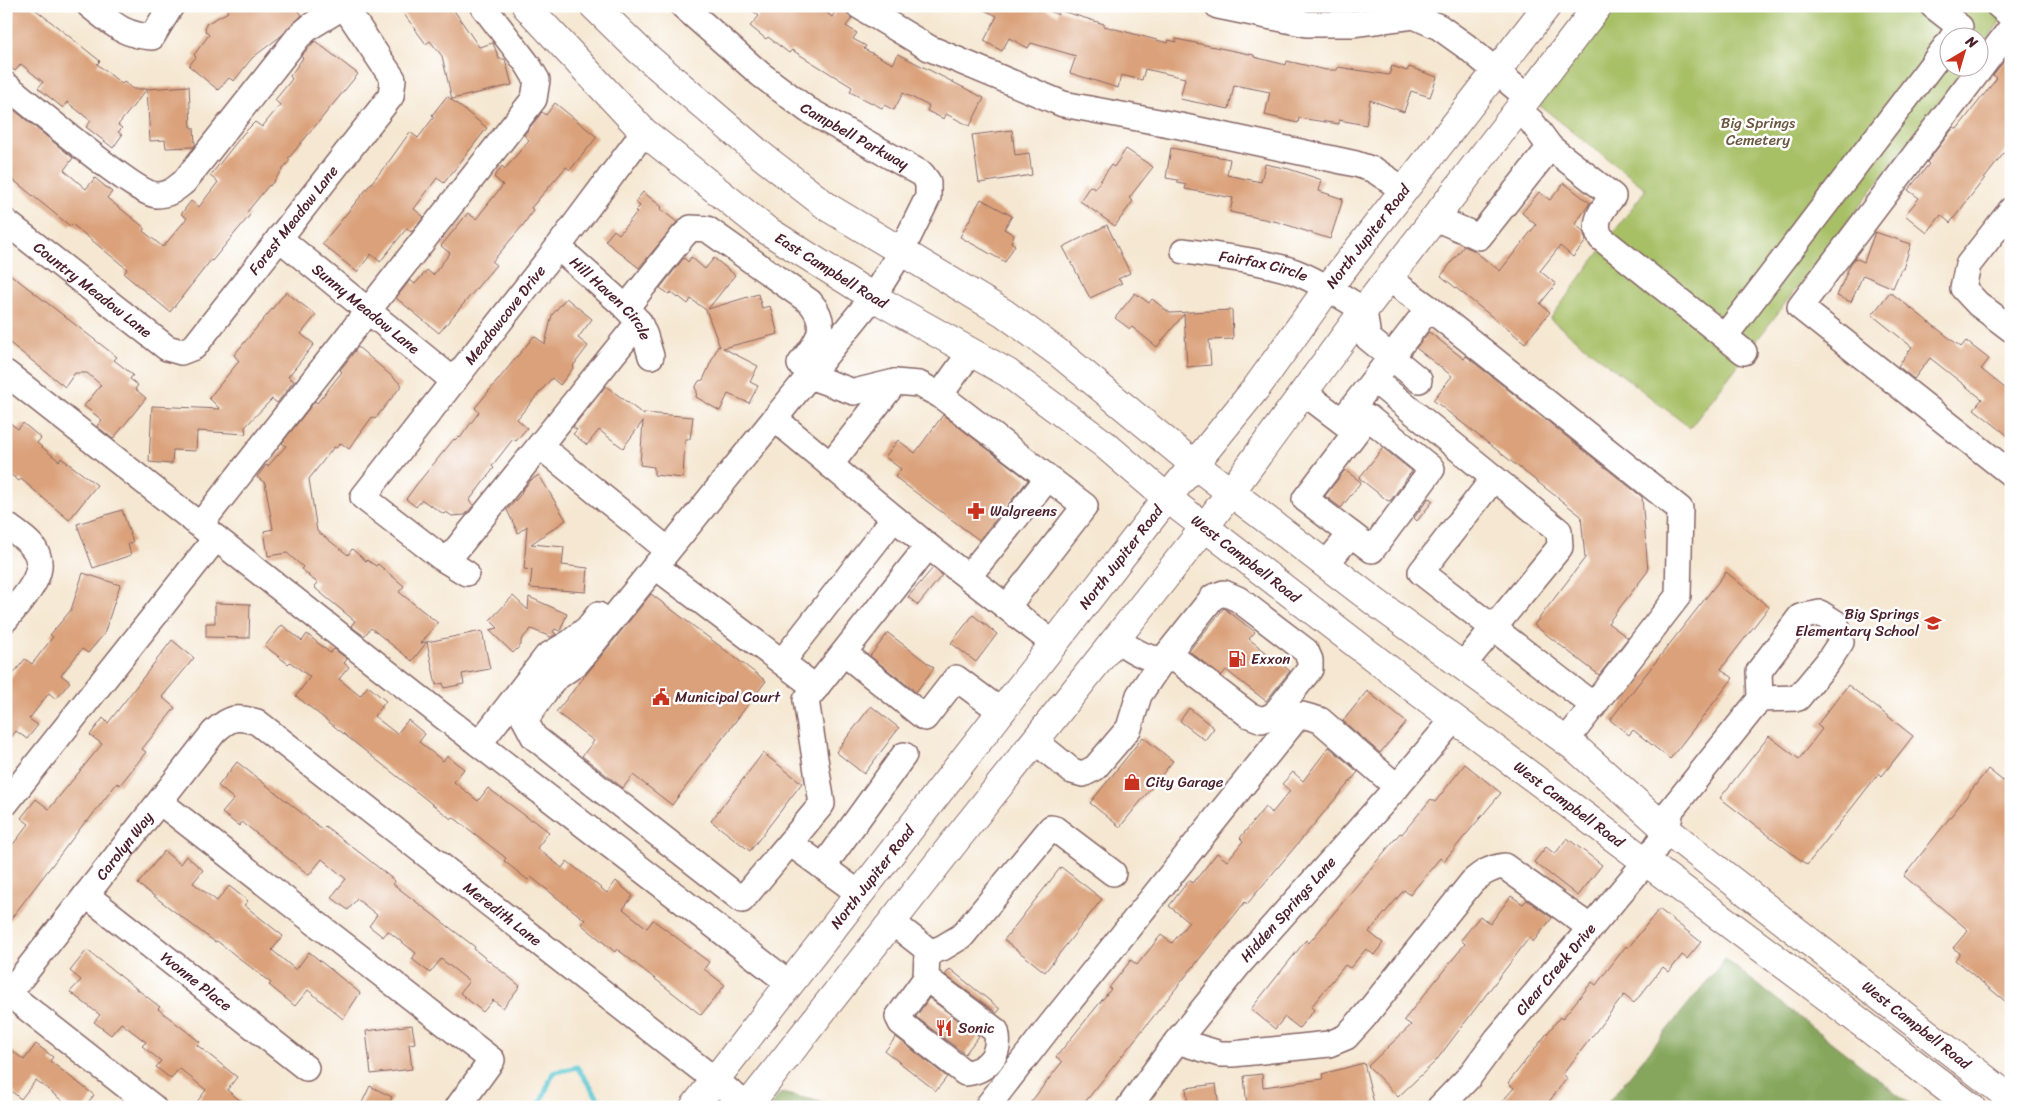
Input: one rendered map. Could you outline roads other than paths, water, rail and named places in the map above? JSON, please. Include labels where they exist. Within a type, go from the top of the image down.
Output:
[{"type":"main road","points":[[594,6],[640,51],[762,156],[829,208],[1004,313],[1060,354],[1231,491]]},
{"type":"main road","name":"North Jupiter Road","points":[[694,1107],[1168,498],[1257,387],[1328,288],[1547,6]]},
{"type":"main road","points":[[747,1106],[1205,527],[1388,278],[1598,6]]},
{"type":"main road","name":"East Campbell Road","points":[[530,9],[644,132],[765,230],[873,297],[1008,373],[1104,444],[1168,498]]},
{"type":"main road","name":"West Campbell Road","points":[[1231,491],[1326,564],[1566,741],[1667,830],[2011,1099]]},
{"type":"main road","name":"West Campbell Road","points":[[1168,498],[1454,719],[1842,1008],[1971,1107]]},
{"type":"main road","points":[[860,894],[892,922]]},
{"type":"main road","points":[[1842,1008],[1862,982]]},
{"type":"street","points":[[90,6],[116,26],[133,35],[152,36],[171,6]]},
{"type":"street","points":[[6,85],[128,182],[156,196],[172,193],[184,182],[299,36],[311,26],[344,6]]},
{"type":"street","name":"Forest Meadow Lane","points":[[181,352],[194,347],[391,96],[392,79],[344,6]]},
{"type":"street","points":[[6,803],[208,531],[368,311],[534,99],[537,80],[528,65],[483,6]]},
{"type":"street","name":"Campbell Parkway","points":[[683,6],[760,74],[808,110],[922,174],[928,182],[928,197],[901,252],[873,297],[577,663],[553,680],[525,720],[534,737],[742,900],[790,843]]},
{"type":"street","points":[[859,6],[928,48],[1063,104],[1356,164],[1374,170],[1404,190]]},
{"type":"street","points":[[1218,6],[1317,24],[1351,24],[1414,16],[1439,27],[1496,71],[1523,104],[1531,122],[1550,147],[1613,196],[1599,213],[1597,232],[1601,238],[1744,352]]},
{"type":"street","points":[[1933,6],[1959,28]]},
{"type":"street","points":[[1998,6],[2011,16]]},
{"type":"street","points":[[2011,28],[1800,307],[2011,474]]},
{"type":"street","points":[[1724,336],[1940,54]]},
{"type":"street","name":"Meadowcove Drive","points":[[540,446],[457,567],[362,497],[558,247],[644,132]]},
{"type":"street","points":[[1435,218],[1479,237],[1550,147]]},
{"type":"street","points":[[2011,210],[1968,266],[1963,288],[1978,304],[2011,329]]},
{"type":"street","name":"Country Meadow Lane","points":[[6,222],[167,348],[181,352]]},
{"type":"street","points":[[479,744],[547,656],[571,642],[588,628],[658,542],[816,344],[821,328],[819,313],[810,302],[707,229],[691,228],[683,236],[633,315],[540,446],[658,542]]},
{"type":"street","name":"Sunny Meadow Lane","points":[[279,238],[454,381]]},
{"type":"street","name":"Hill Haven Circle","points":[[558,247],[633,315],[646,336],[651,356]]},
{"type":"street","name":"Fairfax Circle","points":[[1184,251],[1295,272],[1328,288],[1364,310]]},
{"type":"street","points":[[1388,278],[1429,308],[1680,509],[1678,596],[1566,741]]},
{"type":"street","points":[[1303,392],[1355,424],[1432,469],[1372,550],[1305,499],[1355,424],[1374,380],[1429,308]]},
{"type":"street","points":[[1364,310],[1368,338],[1419,380]]},
{"type":"street","points":[[940,395],[970,353]]},
{"type":"street","points":[[6,373],[479,744],[790,984]]},
{"type":"street","points":[[809,376],[854,392],[895,382],[919,384],[940,395],[1085,506],[1007,607]]},
{"type":"street","points":[[1374,380],[1559,531],[1560,548],[1463,665]]},
{"type":"street","points":[[830,465],[895,382]]},
{"type":"street","points":[[775,419],[928,546],[1054,644]]},
{"type":"street","points":[[968,577],[1048,478]]},
{"type":"street","points":[[1494,478],[1421,572],[1594,706]]},
{"type":"street","points":[[782,662],[894,518]]},
{"type":"street","points":[[6,525],[32,545],[40,562],[37,577],[6,619]]},
{"type":"street","points":[[1326,564],[1351,534]]},
{"type":"street","points":[[860,894],[790,843],[822,804],[806,700],[928,546]]},
{"type":"street","points":[[655,566],[816,688]]},
{"type":"street","points":[[1035,741],[1072,771],[1083,774],[1095,768],[1129,728],[1139,695],[1162,661],[1213,597],[1224,593],[1238,599],[1306,651],[1310,660],[1310,669],[1274,715],[1262,720],[1249,715],[1177,660],[1162,661],[1139,655],[1116,639]]},
{"type":"street","points":[[1277,630],[1300,600]]},
{"type":"street","points":[[844,653],[925,718],[956,678],[1002,712]]},
{"type":"street","name":"Clear Creek Drive","points":[[1440,1107],[1470,1077],[1503,1032],[1646,862],[1667,830],[1671,810],[1760,699]]},
{"type":"street","points":[[989,1106],[1048,1027],[1294,721],[1302,715],[1320,720],[1397,787]]},
{"type":"street","name":"Carolyn Way","points":[[7,995],[214,732],[226,721],[240,717],[257,722]]},
{"type":"street","name":"Hidden Springs Lane","points":[[1129,1107],[1177,1041],[1241,962],[1397,787],[1454,719]]},
{"type":"street","name":"Meredith Lane","points":[[257,722],[716,1079],[747,1106]]},
{"type":"street","points":[[823,867],[904,756]]},
{"type":"street","points":[[160,802],[492,1060],[458,1107]]},
{"type":"street","points":[[927,953],[942,948],[962,936],[1051,828],[1056,829],[1113,873]]},
{"type":"street","points":[[1177,1041],[1220,1054],[1233,1054],[1329,1044],[1346,1037],[1472,882],[1485,871],[1494,867],[1504,866],[1591,928]]},
{"type":"street","name":"Yvonne Place","points":[[86,895],[306,1068]]},
{"type":"street","points":[[892,922],[924,947],[927,953],[926,978]]},
{"type":"street","points":[[7,995],[153,1107]]},
{"type":"waterway","points":[[539,1107],[553,1073],[577,1067],[604,1107]]},
{"type":"waterway","points":[[1836,1107],[1852,1098]]},
{"type":"place","name":"Walgreens","points":[[976,511]]},
{"type":"place","name":"Big Springs Elementary School","points":[[1933,623]]},
{"type":"place","name":"Exxon","points":[[1237,659]]},
{"type":"place","name":"Municipal Court","points":[[661,697]]},
{"type":"place","name":"City Garage","points":[[1132,782]]},
{"type":"place","name":"Sonic","points":[[944,1028]]},
{"type":"park label","name":"Big Springs Cemetery","points":[[1758,132]]}]
